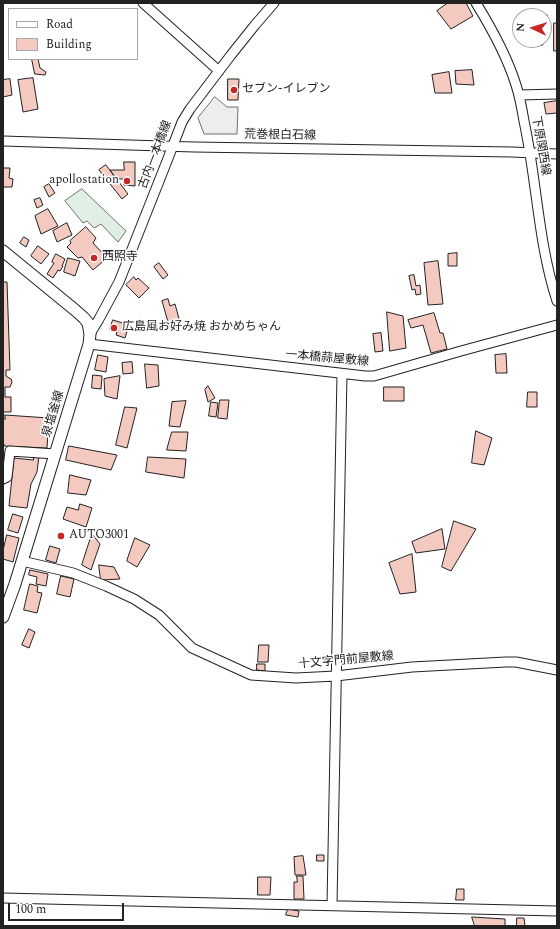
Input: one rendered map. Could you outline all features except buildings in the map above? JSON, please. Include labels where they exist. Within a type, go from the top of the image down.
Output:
[{"type":"main road","points":[[3,251],[75,310],[88,323],[89,339]]},
{"type":"main road","name":"泉塩釜線","points":[[3,617],[15,584],[89,339]]},
{"type":"street","points":[[143,3],[219,70]]},
{"type":"street","name":"古内一本橋線","points":[[89,339],[119,282],[182,122],[219,70],[274,3]]},
{"type":"street","name":"下原関西線","points":[[476,3],[506,58],[519,95],[530,153],[545,253],[550,279],[557,301]]},
{"type":"street","points":[[519,95],[557,94]]},
{"type":"street","name":"荒巻根白石線","points":[[3,141],[557,154]]},
{"type":"street","name":"一本橋蒜屋敷線","points":[[89,339],[342,374],[374,376],[557,325]]},
{"type":"street","points":[[332,905],[342,374]]},
{"type":"street","points":[[3,479],[7,477],[10,451],[55,454]]},
{"type":"street","name":"十文字門前屋敷線","points":[[22,561],[73,573],[134,599],[159,615],[192,648],[251,675],[296,678],[336,676],[412,667],[506,662],[516,662],[557,670]]},
{"type":"street","points":[[3,898],[557,910]]},
{"type":"green space","points":[[82,189],[126,231],[118,242],[101,224],[94,228],[87,221],[83,223],[65,201]]},
{"type":"shaded area","points":[[215,97],[227,107],[238,107],[237,134],[204,134],[198,118]]},
{"type":"place","name":"セブン-イレブン","points":[[234,90]]},
{"type":"place","name":"apollostation","points":[[127,181]]},
{"type":"place","name":"西照寺","points":[[94,258]]},
{"type":"place","name":"広島風お好み焼 おかめちゃん","points":[[114,328]]},
{"type":"place","name":"AUTO3001","points":[[61,536]]}]
